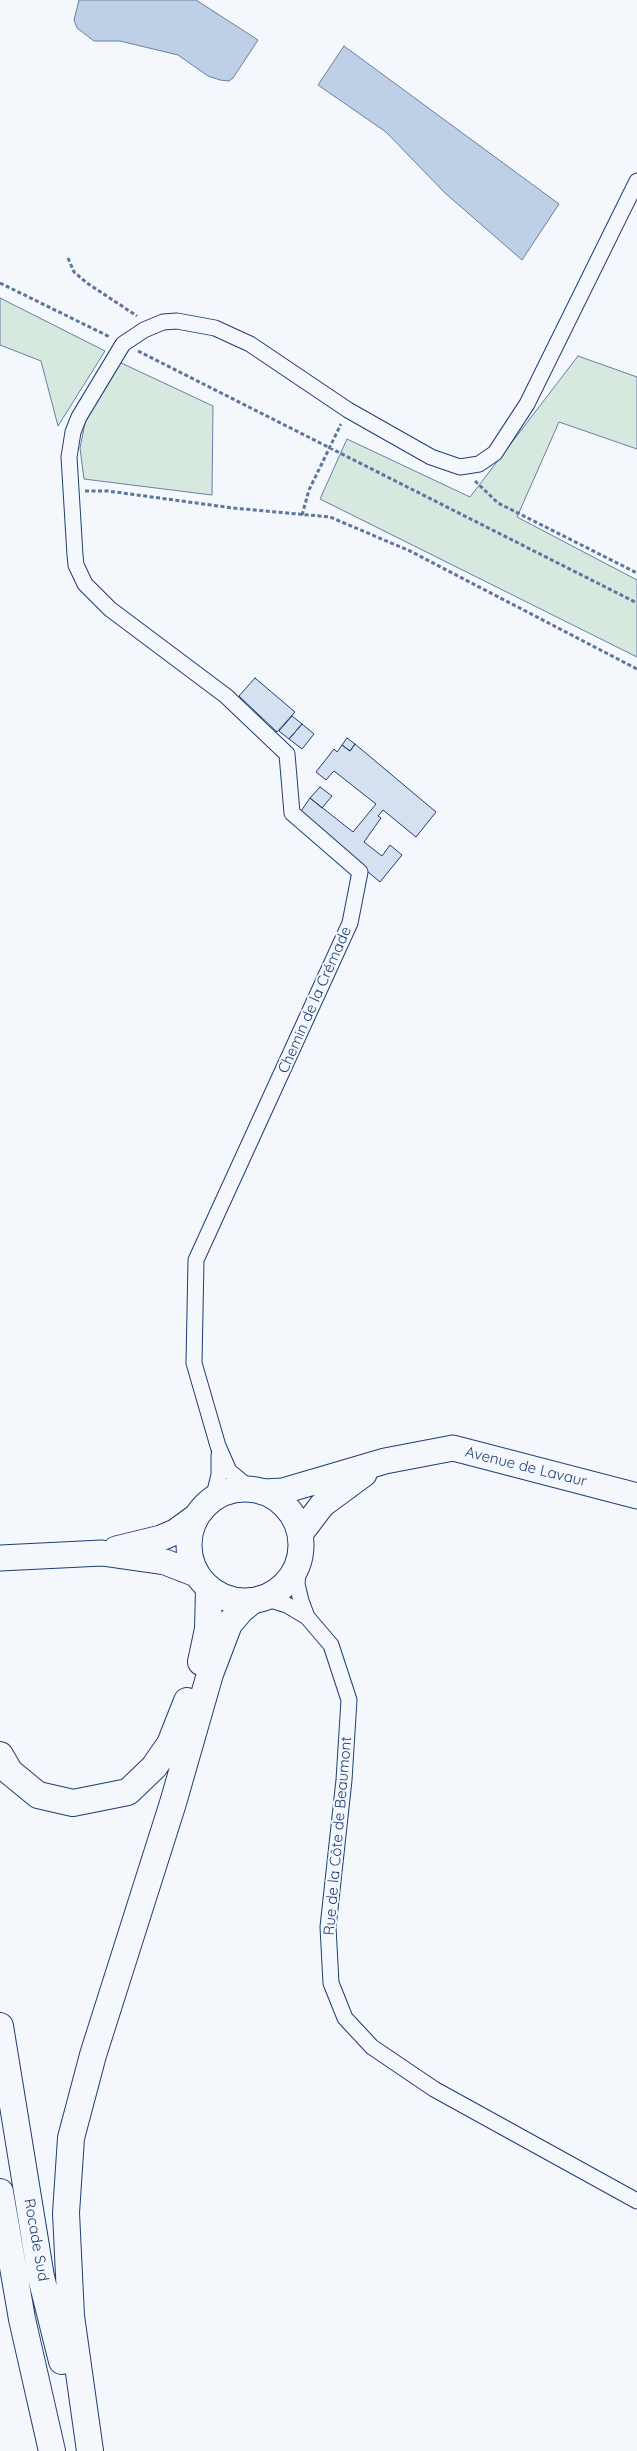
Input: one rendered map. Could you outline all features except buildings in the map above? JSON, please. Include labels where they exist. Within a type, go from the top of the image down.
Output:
[{"type":"highway","points":[[0,1755],[10,1772],[38,1795],[73,1803],[128,1792],[154,1767],[170,1744],[200,1667],[208,1629],[202,1582]]},
{"type":"highway","points":[[90,2451],[71,2316],[66,2212],[71,2138],[93,2055],[173,1803],[210,1674],[229,1624],[241,1610],[258,1600]]},
{"type":"highway","name":"Rocade Sud","points":[[0,2026],[41,2276],[85,2451]]},
{"type":"highway","name":"Rocade Sud","points":[[0,2192],[22,2319],[52,2451]]},
{"type":"main road","name":"Avenue de Lavaur","points":[[257,1491],[283,1491],[385,1461],[453,1448],[514,1462],[637,1496]]},
{"type":"main road","points":[[300,1534],[322,1505],[337,1492],[385,1461]]},
{"type":"main road","points":[[2,1558],[102,1553],[165,1562],[229,1599],[258,1600],[285,1584],[299,1563],[302,1548],[295,1520],[287,1508],[276,1498],[257,1491],[238,1489],[205,1508],[174,1532],[161,1538],[102,1553]]},
{"type":"main road","points":[[202,1582],[190,1560],[188,1545],[190,1530],[205,1508]]},
{"type":"street","points":[[123,344],[152,326],[163,322],[191,322],[232,335],[284,366],[348,410],[431,458],[460,467],[479,464],[494,453],[527,404],[637,181]]},
{"type":"street","name":"Chemin de la Crémade","points":[[123,344],[79,417],[73,432],[69,457],[76,565],[85,584],[110,609],[226,696],[287,754],[292,813],[360,872],[350,923],[196,1260],[194,1363],[218,1446]]},
{"type":"street","points":[[218,1446],[229,1470],[257,1491]]},
{"type":"street","points":[[205,1508],[219,1475],[218,1446]]},
{"type":"street","name":"Rue de la Côte de Beaumont","points":[[299,1563],[297,1584],[307,1616],[331,1646],[349,1700],[344,1780],[328,1926],[331,1983],[345,2018],[372,2047],[434,2089],[637,2201]]},
{"type":"street","name":"Rue de la Côte de Beaumont","points":[[258,1600],[287,1605],[307,1616]]},
{"type":"path","points":[[68,258],[74,272],[87,283],[152,326]]},
{"type":"path","points":[[0,283],[517,541],[637,603]]},
{"type":"path","points":[[302,514],[309,490],[348,410]]},
{"type":"path","points":[[460,467],[498,503],[637,573]]},
{"type":"path","points":[[72,492],[108,491],[233,508],[330,517],[410,551],[637,669]]},
{"type":"shaded area","points":[[0,298],[105,351],[58,426],[41,361],[0,345]]},
{"type":"shaded area","points":[[578,356],[637,377],[637,449],[559,422],[517,517],[637,580],[637,657],[320,499],[347,439],[470,497]]},
{"type":"shaded area","points":[[117,361],[213,406],[212,495],[84,479],[80,448],[85,423]]},
{"type":"water","points":[[79,0],[196,0],[258,40],[233,78],[229,81],[220,80],[208,76],[178,55],[120,41],[94,41],[77,28],[74,20]]},
{"type":"water","points":[[344,46],[559,204],[522,260],[445,193],[386,132],[318,85]]}]
